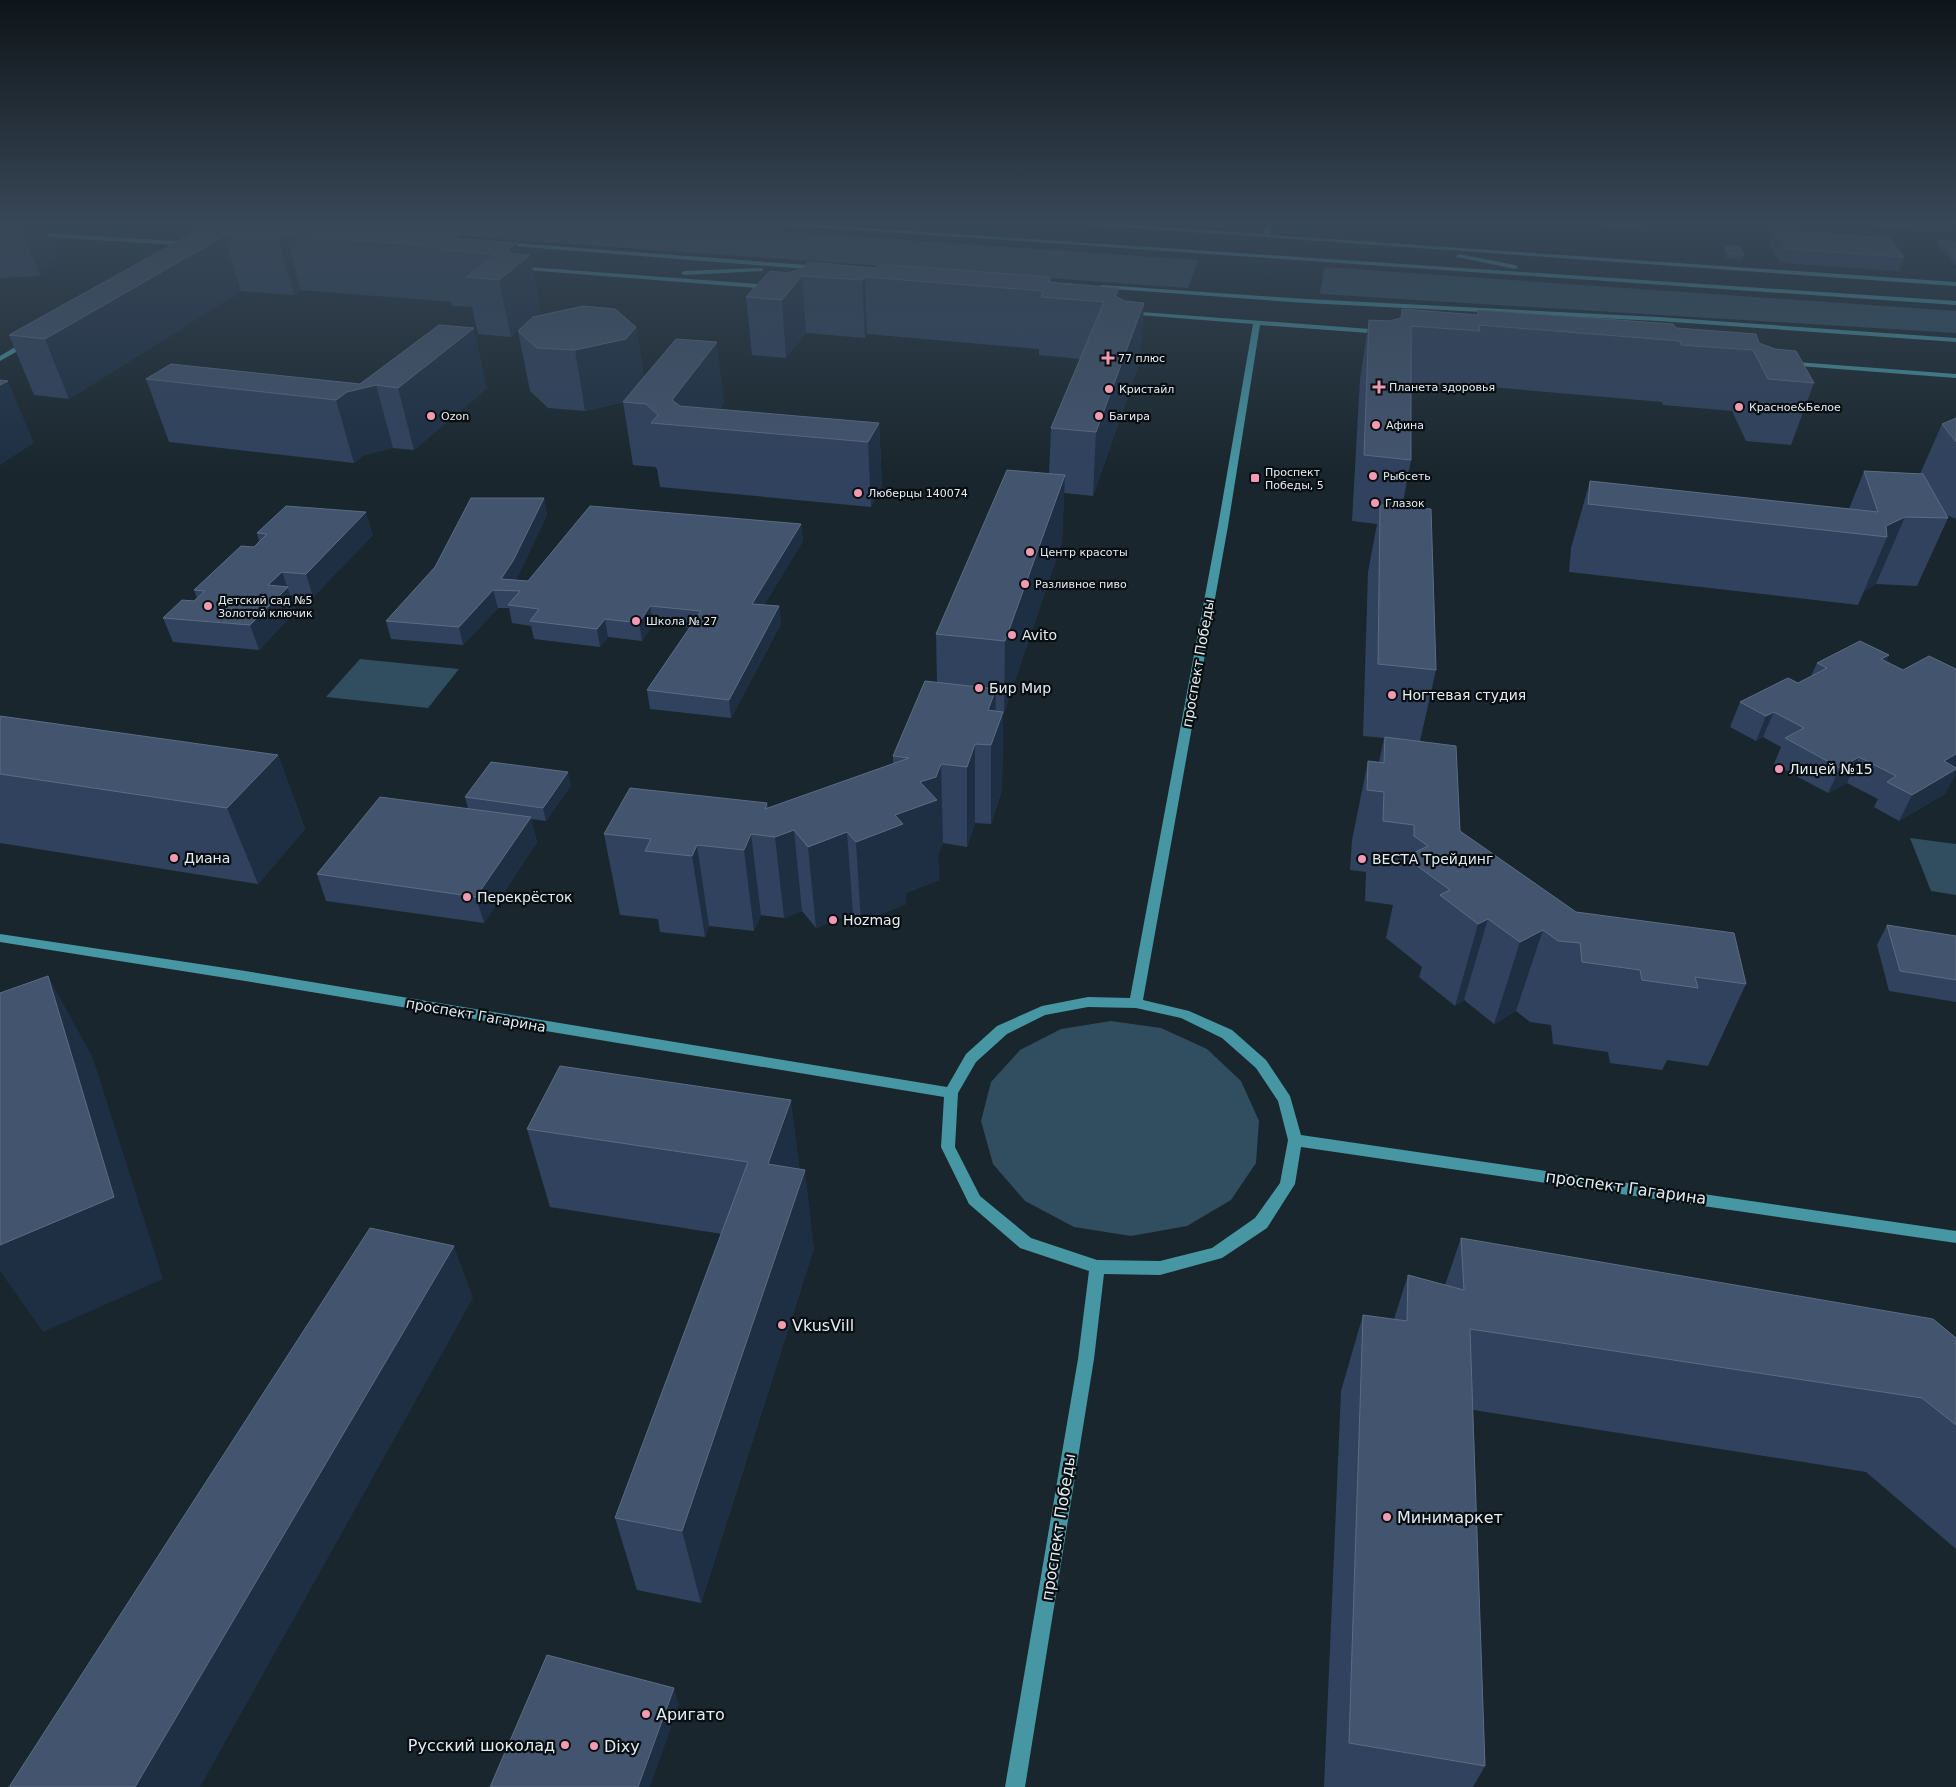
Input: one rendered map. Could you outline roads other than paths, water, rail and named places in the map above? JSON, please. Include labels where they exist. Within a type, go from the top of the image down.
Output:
[{"type":"street","points":[[1411,306],[1658,319],[1956,340]]},
{"type":"street","points":[[1122,313],[1389,333]]},
{"type":"street","points":[[1568,323],[1658,319]]},
{"type":"street","name":"проспект Победы","points":[[1136,1003],[1223,526],[1257,323]]},
{"type":"street","points":[[0,359],[34,339]]},
{"type":"street","points":[[1778,362],[1956,376]]},
{"type":"street","name":"проспект Гагарина","points":[[0,938],[239,975],[951,1093]]},
{"type":"street","points":[[1088,1002],[1136,1003],[1184,1014],[1227,1034],[1261,1064],[1285,1100],[1295,1140],[1288,1184],[1260,1223],[1216,1253],[1160,1268],[1098,1267],[1026,1243],[974,1200],[948,1147],[951,1093],[971,1058],[1002,1030],[1042,1011],[1088,1002]]},
{"type":"street","name":"проспект Гагарина","points":[[1295,1140],[1956,1236]]},
{"type":"street","name":"проспект Победы","points":[[1015,1787],[1086,1359],[1098,1267]]},
{"type":"place","name":"77 плюс","points":[[1108,358]]},
{"type":"place","name":"Планета здоровья","points":[[1379,387]]},
{"type":"place","name":"Кристайл","points":[[1109,389]]},
{"type":"place","name":"Красное&Белое","points":[[1739,407]]},
{"type":"place","name":"Ozon","points":[[431,416]]},
{"type":"place","name":"Багира","points":[[1099,416]]},
{"type":"place","name":"Афина","points":[[1376,425]]},
{"type":"place","name":"Рыбсеть","points":[[1373,476]]},
{"type":"place","name":"Проспект Победы, 5","points":[[1255,478]]},
{"type":"place","name":"Люберцы 140074","points":[[858,493]]},
{"type":"place","name":"Глазок","points":[[1375,503]]},
{"type":"place","name":"Центр красоты","points":[[1030,552]]},
{"type":"place","name":"Разливное пиво","points":[[1025,584]]},
{"type":"place","name":"Детский сад №5 Золотой ключик","points":[[208,606]]},
{"type":"place","name":"Школа № 27","points":[[636,621]]},
{"type":"place","name":"Avito","points":[[1012,635]]},
{"type":"place","name":"Бир Мир","points":[[979,688]]},
{"type":"place","name":"Ногтевая студия","points":[[1392,695]]},
{"type":"place","name":"Лицей №15","points":[[1779,769]]},
{"type":"place","name":"Диана","points":[[174,858]]},
{"type":"place","name":"ВЕСТА Трейдинг","points":[[1362,859]]},
{"type":"place","name":"Перекрёсток","points":[[467,897]]},
{"type":"place","name":"Hozmag","points":[[833,920]]},
{"type":"place","name":"VkusVill","points":[[782,1325]]},
{"type":"place","name":"Минимаркет","points":[[1387,1517]]},
{"type":"place","name":"Аригато","points":[[646,1714]]},
{"type":"place","name":"Русский шоколад","points":[[565,1745]]},
{"type":"place","name":"Dixy","points":[[594,1746]]}]
